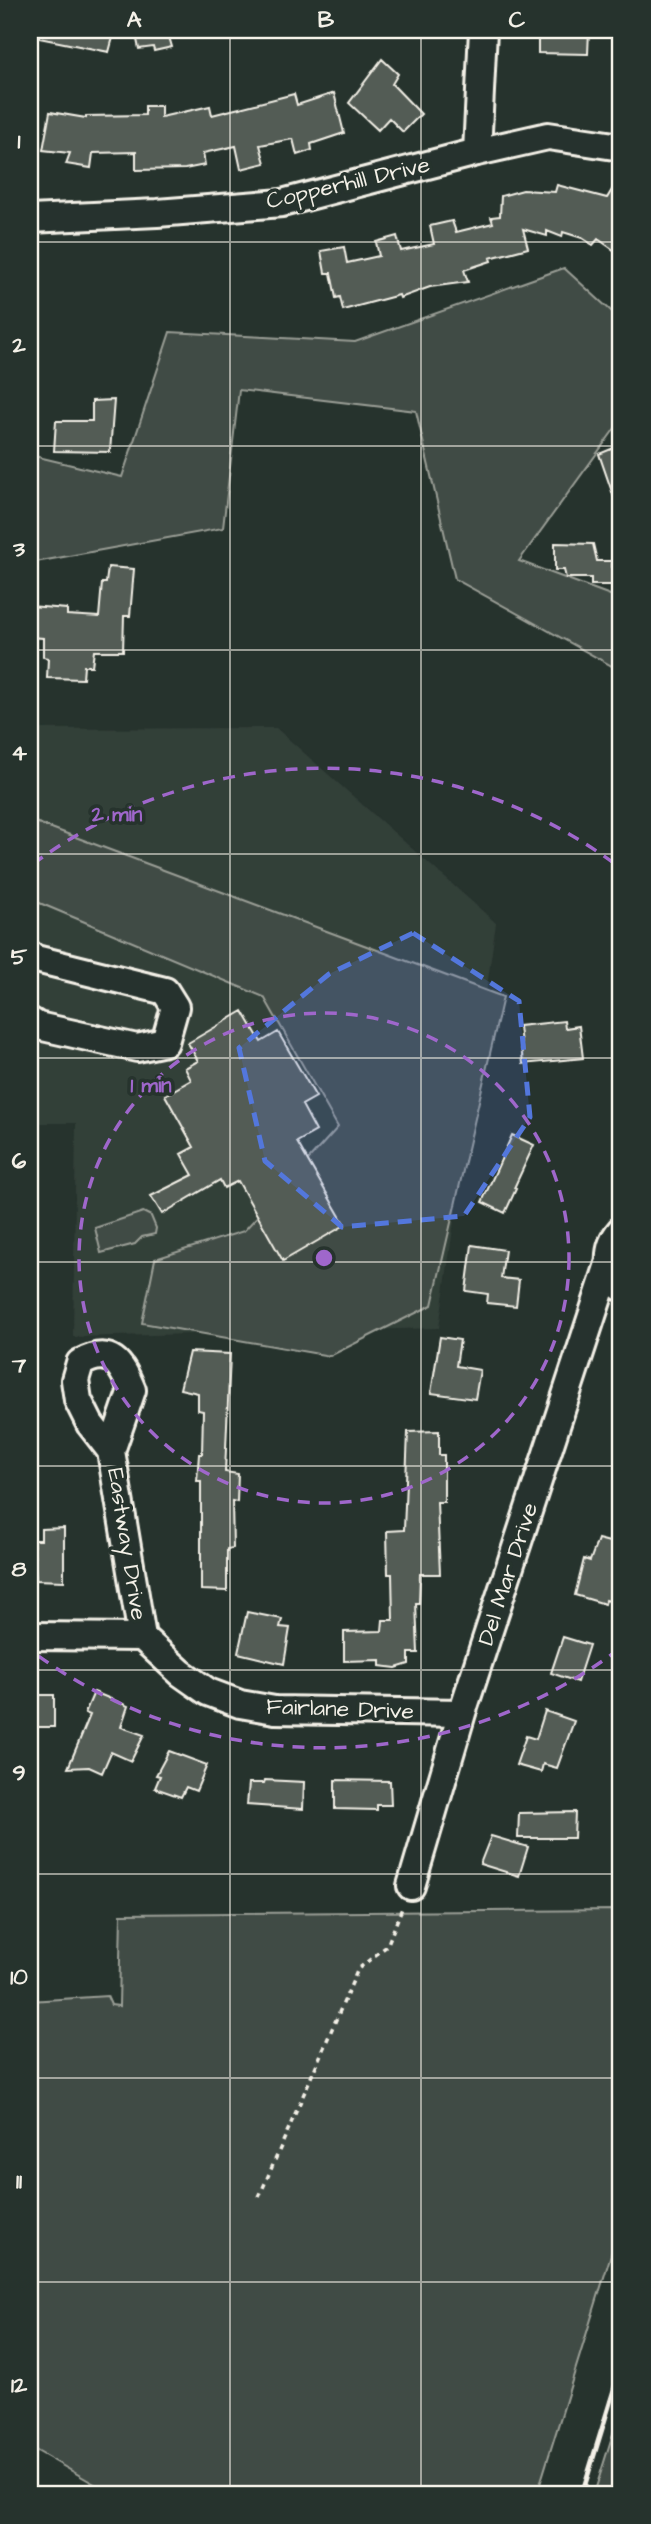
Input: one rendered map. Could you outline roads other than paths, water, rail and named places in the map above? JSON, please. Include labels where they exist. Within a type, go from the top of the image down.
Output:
[{"type":"street","points":[[477,152],[483,30]]},
{"type":"street","name":"Copperhill Drive","points":[[30,219],[282,203],[548,136],[621,147]]},
{"type":"street","points":[[30,958],[165,991],[175,1007],[165,1042],[137,1048],[38,1026],[30,1021]]},
{"type":"street","name":"Del Mar Drive","points":[[411,1886],[462,1713],[615,1275],[612,1242],[621,1230]]},
{"type":"street","name":"Eastway Drive","points":[[111,1451],[142,1637]]},
{"type":"street","points":[[30,1636],[142,1637]]},
{"type":"street","name":"Fairlane Drive","points":[[142,1637],[181,1673],[208,1692],[240,1704],[275,1710],[462,1713]]},
{"type":"waterway","points":[[30,2486],[46,2494]]},
{"type":"railway","points":[[582,2494],[621,2367]]}]
